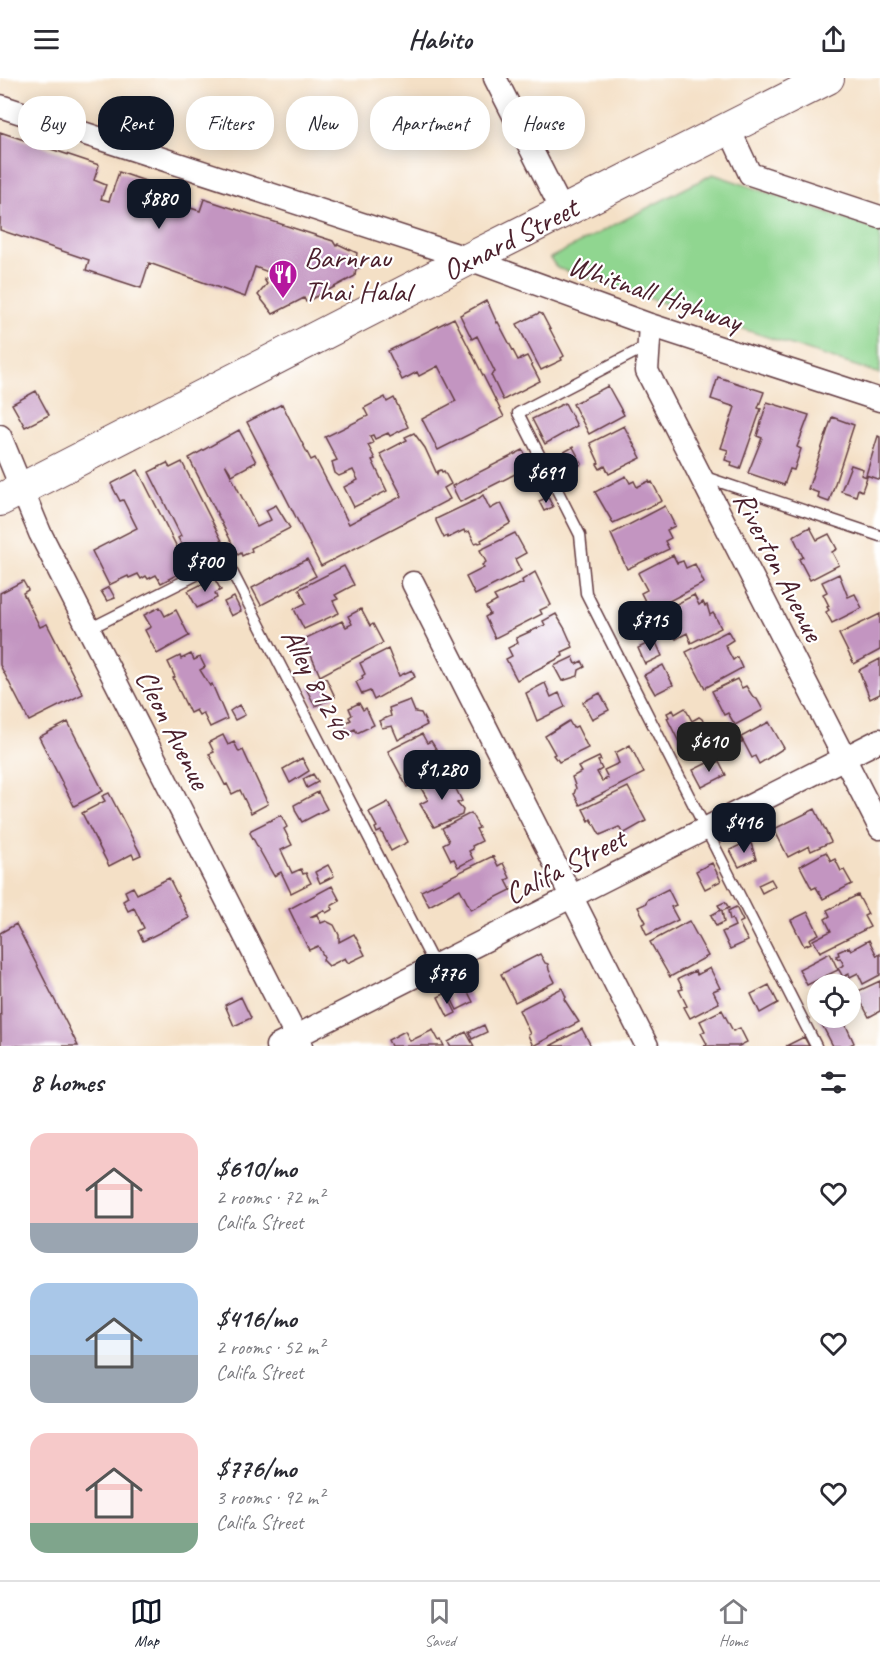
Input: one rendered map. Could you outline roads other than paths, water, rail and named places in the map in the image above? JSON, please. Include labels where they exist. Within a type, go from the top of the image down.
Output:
[{"type":"main road","name":"Oxnard Street","points":[[11,494],[828,78]]},
{"type":"street","points":[[495,78],[563,212]]},
{"type":"street","name":"Whitnall Highway","points":[[0,106],[469,259],[649,335],[880,400]]},
{"type":"street","points":[[729,129],[750,174],[880,217]]},
{"type":"street","name":"Riverton Avenue","points":[[649,335],[647,371],[880,828]]},
{"type":"street","name":"Cleon Avenue","points":[[0,436],[11,494],[40,533],[89,629],[291,1043]]},
{"type":"street","points":[[413,583],[647,1046]]},
{"type":"street","name":"Califa Street","points":[[291,1043],[435,966],[704,828],[880,741]]},
{"type":"lane","points":[[649,335],[518,413],[580,535],[586,593],[816,1046]]},
{"type":"lane","points":[[699,475],[880,536]]},
{"type":"lane","name":"Alley 81246","points":[[89,629],[226,560],[435,966]]},
{"type":"place","name":"Barnrau Thai Halal","points":[[283,300]]}]
